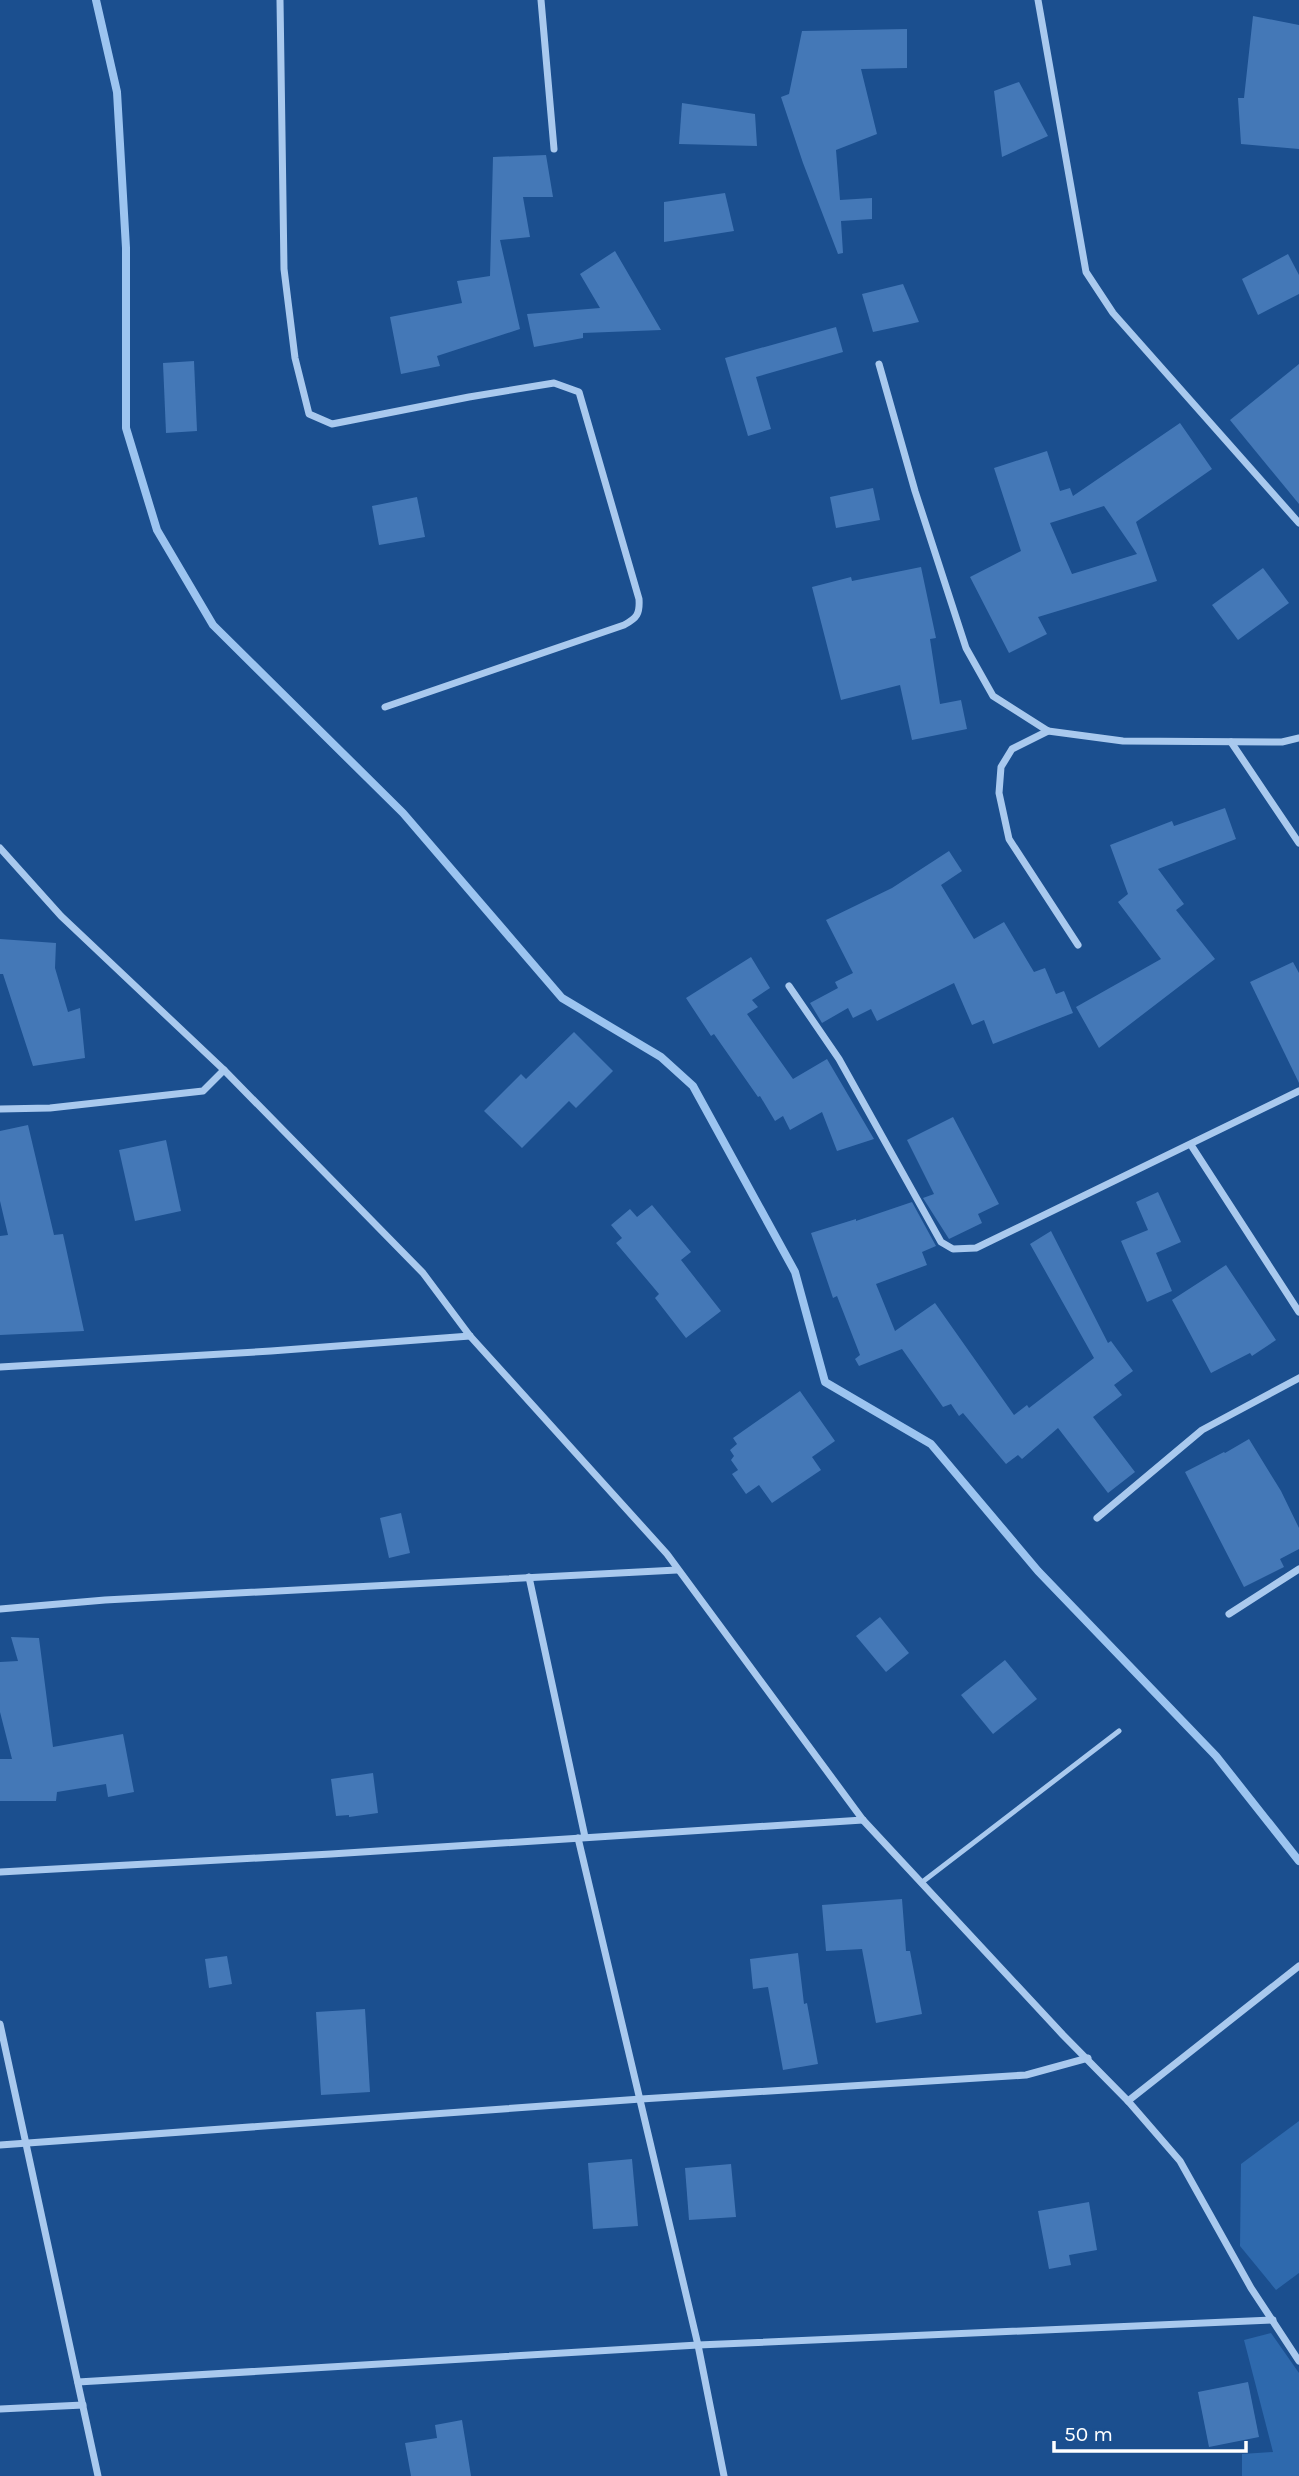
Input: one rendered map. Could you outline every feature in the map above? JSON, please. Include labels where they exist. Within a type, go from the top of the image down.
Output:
[{"type":"street","points":[[280,0],[284,269],[295,358],[309,414],[332,424],[554,383],[579,392],[639,599],[640,611],[636,619],[624,625],[384,707]]},
{"type":"street","points":[[541,0],[554,149]]},
{"type":"street","points":[[1038,0],[1086,271],[1113,313],[1299,523]]},
{"type":"street","points":[[879,364],[915,491],[966,648],[993,696],[1048,731],[1123,741],[1282,743],[1299,738]]},
{"type":"street","points":[[1048,731],[1012,749],[1001,767],[999,793],[1009,839],[1077,945]]},
{"type":"street","points":[[1231,742],[1299,842]]},
{"type":"street","points":[[0,850],[61,916],[224,1070],[423,1273],[470,1336],[667,1554],[863,1820],[1128,2101],[1180,2161],[1251,2288],[1299,2361]]},
{"type":"street","points":[[789,986],[839,1059],[941,1242],[953,1249],[976,1248],[1299,1091]]},
{"type":"street","points":[[0,1109],[50,1108],[203,1091],[224,1070]]},
{"type":"street","points":[[1191,1145],[1299,1312]]},
{"type":"street","points":[[0,1367],[470,1336]]},
{"type":"street","points":[[1097,1518],[1202,1430],[1299,1378]]},
{"type":"street","points":[[1229,1614],[1299,1569]]},
{"type":"street","points":[[0,1609],[105,1600],[677,1570]]},
{"type":"street","points":[[529,1577],[581,1837],[698,2345],[724,2476]]},
{"type":"street","points":[[0,1872],[863,1820]]},
{"type":"street","points":[[1128,2101],[1299,1966]]},
{"type":"street","points":[[0,2024],[98,2476]]},
{"type":"street","points":[[0,2145],[641,2099],[1026,2075],[1088,2058]]},
{"type":"street","points":[[78,2382],[698,2345],[1273,2320]]},
{"type":"street","points":[[0,2409],[83,2405]]},
{"type":"lane","points":[[921,1883],[1118,1731]]},
{"type":"shaded area","points":[[1299,2121],[1299,2273],[1276,2290],[1240,2246],[1241,2164]]},
{"type":"shaded area","points":[[1271,2333],[1299,2373],[1299,2476],[1242,2476],[1242,2454],[1273,2452],[1244,2340]]},
{"type":"building","points":[[1253,16],[1299,25],[1299,149],[1241,144],[1238,98],[1244,98]]},
{"type":"building","points":[[907,29],[907,68],[861,69],[877,134],[836,150],[840,200],[872,198],[872,219],[841,221],[843,253],[838,254],[781,97],[789,94],[802,31]]},
{"type":"building","points":[[1019,82],[1048,136],[1002,157],[994,91]]},
{"type":"building","points":[[682,103],[755,114],[757,146],[679,144]]},
{"type":"building","points":[[546,155],[553,197],[523,197],[530,237],[500,240],[520,329],[437,356],[440,366],[401,374],[390,317],[462,303],[457,281],[490,276],[493,157]]},
{"type":"building","points":[[725,193],[734,231],[664,242],[664,202]]},
{"type":"building","points":[[615,251],[661,330],[583,333],[583,338],[534,347],[527,314],[600,308],[580,274]]},
{"type":"building","points":[[1288,254],[1299,275],[1299,294],[1258,315],[1242,279]]},
{"type":"building","points":[[903,284],[919,322],[873,332],[862,294]]},
{"type":"building","points":[[836,327],[843,352],[756,377],[771,429],[748,436],[725,358]]},
{"type":"building","points":[[194,361],[197,431],[166,433],[163,363]]},
{"type":"building","points":[[1299,364],[1299,504],[1230,420]]},
{"type":"building","points":[[1180,423],[1212,469],[1136,522],[1157,581],[1038,617],[1047,634],[1009,653],[970,577],[1021,551],[994,468],[1047,451],[1060,491],[1070,488],[1073,496]],"holes":[[[1104,506],[1137,554],[1072,574],[1050,523]]]},
{"type":"building","points":[[873,488],[880,520],[836,528],[830,497]]},
{"type":"building","points":[[417,497],[425,537],[379,545],[372,506]]},
{"type":"building","points":[[921,567],[936,638],[930,639],[940,704],[961,700],[967,729],[912,740],[900,685],[841,700],[812,587],[851,577],[852,581]]},
{"type":"building","points":[[1263,568],[1289,603],[1238,640],[1212,605]]},
{"type":"building","points":[[1225,808],[1236,839],[1158,869],[1184,904],[1176,910],[1215,959],[1099,1048],[1076,1007],[1161,959],[1118,902],[1128,894],[1110,845],[1172,821],[1174,826]]},
{"type":"building","points":[[949,851],[962,871],[941,885],[974,939],[1004,922],[1034,972],[1045,968],[1056,994],[1064,991],[1073,1013],[993,1044],[984,1020],[972,1025],[954,983],[877,1021],[871,1009],[853,1018],[848,1008],[822,1023],[810,1003],[838,988],[835,982],[853,973],[826,920],[892,888]]},
{"type":"building","points":[[0,939],[56,943],[55,968],[68,1012],[80,1008],[85,1058],[33,1066],[3,974],[0,974]]},
{"type":"building","points":[[751,957],[770,988],[752,1000],[758,1007],[747,1014],[793,1079],[827,1059],[874,1139],[837,1151],[822,1112],[790,1130],[783,1116],[775,1121],[714,1034],[711,1036],[686,998]]},
{"type":"building","points":[[1293,962],[1299,973],[1299,1083],[1250,982]]},
{"type":"building","points":[[574,1032],[613,1071],[576,1108],[569,1101],[522,1148],[484,1111],[521,1074],[526,1079]]},
{"type":"building","points":[[953,1117],[999,1204],[978,1214],[982,1223],[949,1239],[923,1198],[934,1194],[907,1140]]},
{"type":"building","points":[[28,1125],[54,1235],[63,1234],[84,1331],[0,1335],[0,1236],[8,1235],[0,1201],[0,1131]]},
{"type":"building","points":[[166,1140],[181,1211],[135,1221],[119,1150]]},
{"type":"building","points":[[1158,1192],[1181,1242],[1156,1253],[1172,1291],[1147,1302],[1121,1241],[1148,1230],[1136,1202]]},
{"type":"building","points":[[912,1202],[936,1246],[922,1252],[927,1265],[876,1284],[895,1331],[935,1303],[1014,1415],[1027,1405],[1029,1408],[1094,1358],[1030,1244],[1051,1231],[1108,1343],[1111,1341],[1133,1371],[1114,1385],[1122,1395],[1093,1417],[1135,1472],[1108,1493],[1058,1428],[1022,1459],[1018,1455],[1006,1464],[963,1413],[959,1416],[951,1404],[943,1407],[902,1349],[859,1366],[855,1359],[860,1355],[837,1296],[833,1298],[811,1233]]},
{"type":"building","points":[[652,1205],[691,1252],[681,1260],[721,1311],[686,1338],[655,1298],[659,1294],[616,1243],[622,1238],[611,1225],[630,1209],[637,1217]]},
{"type":"building","points":[[1226,1265],[1276,1340],[1252,1356],[1250,1353],[1211,1373],[1172,1300]]},
{"type":"building","points":[[800,1391],[835,1441],[812,1457],[821,1470],[772,1503],[759,1485],[746,1494],[732,1474],[738,1470],[731,1460],[734,1456],[730,1450],[737,1444],[733,1438]]},
{"type":"building","points":[[1249,1439],[1281,1491],[1299,1528],[1299,1549],[1280,1559],[1284,1567],[1244,1587],[1185,1472]]},
{"type":"building","points":[[401,1513],[410,1553],[389,1558],[380,1518]]},
{"type":"building","points":[[880,1617],[909,1653],[886,1672],[856,1636]]},
{"type":"building","points":[[11,1637],[39,1638],[53,1747],[123,1734],[134,1792],[108,1797],[106,1784],[57,1792],[56,1801],[0,1801],[0,1759],[12,1759],[0,1712],[0,1662],[18,1661]]},
{"type":"building","points":[[1005,1660],[1037,1699],[993,1734],[961,1695]]},
{"type":"building","points":[[373,1773],[378,1813],[336,1816],[331,1779]]},
{"type":"building","points":[[902,1899],[906,1951],[910,1951],[922,2014],[876,2023],[862,1949],[826,1951],[822,1905]]},
{"type":"building","points":[[798,1953],[804,2004],[807,2003],[818,2064],[783,2070],[768,1987],[753,1989],[750,1959]]},
{"type":"building","points":[[227,1956],[232,1984],[209,1988],[205,1959]]},
{"type":"building","points":[[365,2009],[370,2092],[321,2095],[316,2012]]},
{"type":"building","points":[[632,2159],[638,2226],[593,2229],[588,2163]]},
{"type":"building","points":[[731,2164],[736,2217],[689,2220],[685,2168]]},
{"type":"building","points":[[1089,2202],[1097,2250],[1069,2255],[1071,2265],[1049,2269],[1038,2211]]},
{"type":"building","points":[[1248,2382],[1259,2437],[1209,2447],[1198,2392]]},
{"type":"building","points":[[462,2420],[471,2476],[411,2476],[405,2443],[437,2438],[435,2425]]},
{"type":"waterway","points":[[96,0],[117,92],[126,248],[126,428],[157,530],[213,625],[403,813],[562,998],[661,1057],[693,1086],[795,1272],[825,1382],[931,1444],[1038,1571],[1216,1756],[1299,1861]]}]
